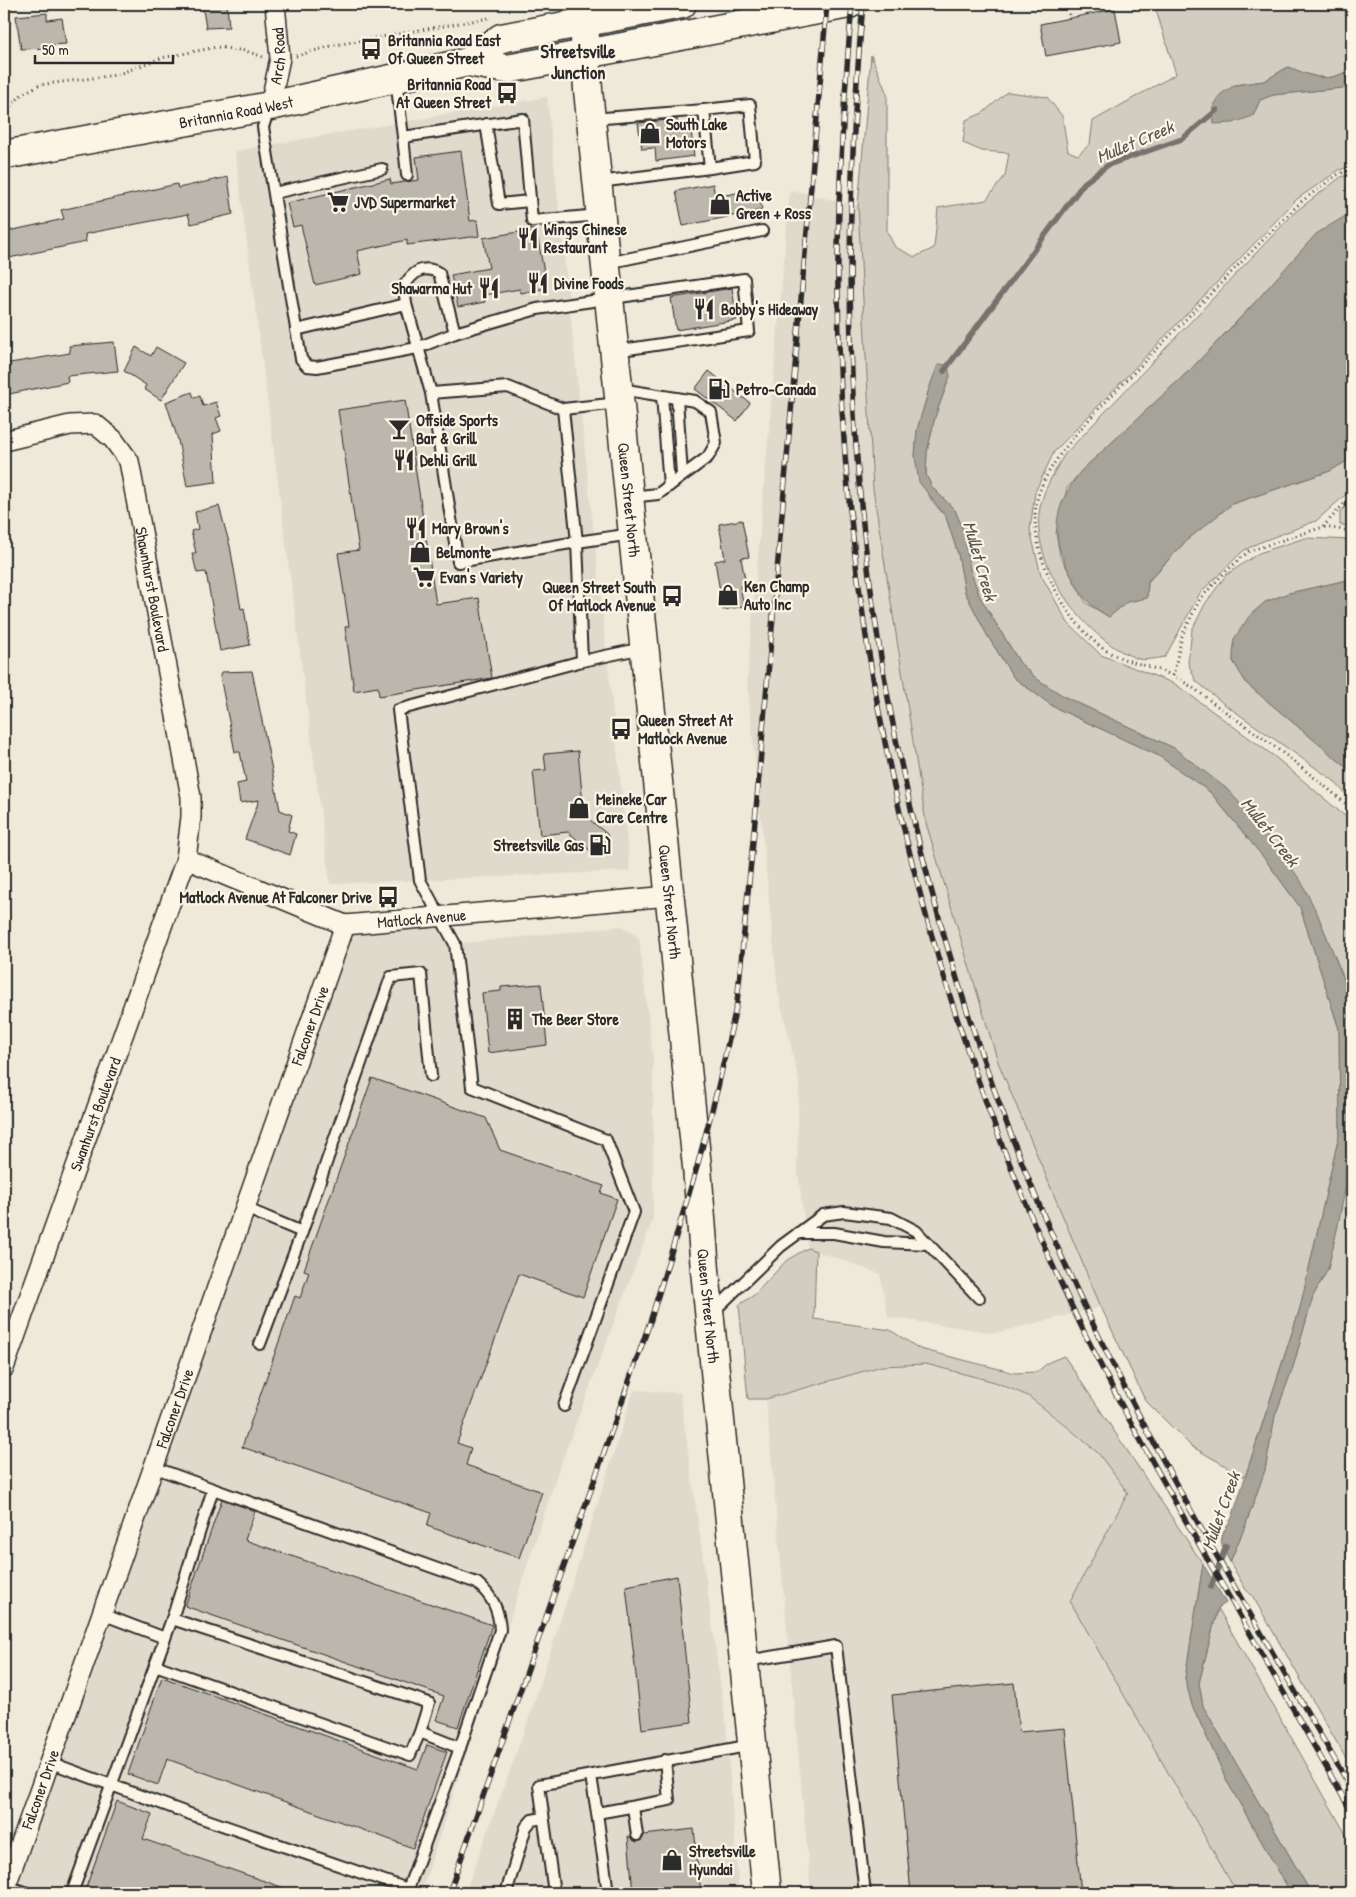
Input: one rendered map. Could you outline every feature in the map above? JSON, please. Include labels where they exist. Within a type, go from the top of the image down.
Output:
[{"type":"main road","name":"Britannia Road West","points":[[468,62],[501,38],[583,12],[682,4]]},
{"type":"main road","name":"Britannia Road West","points":[[4,155],[270,106],[468,62],[506,69],[849,4]]},
{"type":"main road","name":"Queen Street North","points":[[583,12],[591,119],[668,896],[696,1158],[709,1315],[767,1893]]},
{"type":"street","name":"Arch Road","points":[[270,106],[280,58],[275,4]]},
{"type":"street","name":"Shawnhurst Boulevard","points":[[4,441],[70,425],[95,424],[113,438],[129,461],[190,797],[191,817],[186,860]]},
{"type":"street","name":"Matlock Avenue","points":[[186,860],[345,924],[668,896]]},
{"type":"street","name":"Swanhurst Boulevard","points":[[4,1368],[186,860]]},
{"type":"street","name":"Falconer Drive","points":[[5,1888],[345,924]]},
{"type":"lane","points":[[396,78],[407,175]]},
{"type":"lane","points":[[591,119],[750,105],[755,162],[598,182]]},
{"type":"lane","points":[[270,106],[262,127],[301,360],[307,366],[317,367],[417,348],[455,333],[537,309],[744,279],[749,331],[614,351]]},
{"type":"lane","points":[[704,110],[710,168]]},
{"type":"lane","points":[[403,137],[523,119],[532,221],[601,215]]},
{"type":"lane","points":[[486,124],[499,204],[530,201]]},
{"type":"lane","points":[[274,193],[382,169]]},
{"type":"lane","points":[[606,263],[762,231]]},
{"type":"lane","points":[[455,333],[438,273],[430,268],[418,270],[409,277],[404,286],[406,304],[431,394],[458,562],[633,534]]},
{"type":"lane","points":[[296,330],[406,304]]},
{"type":"lane","points":[[431,394],[508,387],[563,409],[619,396],[662,396],[695,401],[711,412],[716,443],[708,457],[658,494],[629,497]]},
{"type":"lane","points":[[662,396],[669,486]]},
{"type":"lane","points":[[677,398],[682,475]]},
{"type":"lane","points":[[563,409],[577,542],[582,661]]},
{"type":"lane","points":[[564,1406],[634,1212],[606,1140],[472,1087],[455,944],[420,880],[398,710],[582,661],[644,648]]},
{"type":"lane","points":[[260,1344],[302,1232],[391,976],[421,974],[431,1076]]},
{"type":"lane","points":[[245,1208],[302,1232]]},
{"type":"lane","points":[[709,1315],[781,1246],[798,1233],[822,1215],[844,1212],[891,1218],[916,1231],[979,1298]]},
{"type":"lane","points":[[798,1233],[834,1233],[884,1242],[928,1244]]},
{"type":"lane","points":[[49,1762],[111,1786],[408,1891],[460,1748],[500,1630],[500,1615],[490,1594],[477,1583],[153,1468]]},
{"type":"lane","points":[[72,1893],[172,1619],[213,1489]]},
{"type":"lane","points":[[102,1614],[165,1638]]},
{"type":"lane","points":[[155,1665],[410,1755],[420,1732],[429,1703],[172,1619]]},
{"type":"lane","points":[[745,1661],[836,1646],[865,1893]]},
{"type":"lane","points":[[420,1732],[460,1748]]},
{"type":"lane","points":[[554,1893],[538,1785],[665,1760],[752,1735]]},
{"type":"lane","points":[[597,1813],[669,1800],[665,1760]]},
{"type":"lane","points":[[591,1776],[608,1893]]},
{"type":"lane","points":[[633,1807],[637,1835]]},
{"type":"lane","points":[[506,1893],[526,1827],[532,1820],[544,1818]]},
{"type":"lane","points":[[5,1888],[27,1893]]},
{"type":"path","points":[[1067,4],[1069,15]]},
{"type":"path","points":[[301,55],[335,45],[499,17]]},
{"type":"path","points":[[4,114],[22,94],[39,84],[116,75],[161,58],[217,48],[246,51],[270,59]]},
{"type":"path","points":[[1352,168],[1337,175],[1302,201],[1101,409],[1058,457],[1045,476],[1040,491],[1035,522],[1040,553],[1050,583],[1086,633],[1114,656],[1173,676],[1270,744],[1352,809]]},
{"type":"path","points":[[1322,527],[1352,496]]},
{"type":"path","points":[[1173,676],[1182,636],[1200,599],[1223,574],[1249,551],[1322,527],[1352,531]]},
{"type":"shaded area","points":[[1154,4],[1234,4],[1245,9],[1258,4],[1347,4],[1352,16],[1352,68],[1328,78],[1313,76],[1288,67],[1264,81],[1235,85],[1253,116],[1260,100],[1273,95],[1352,87],[1352,166],[1339,170],[1297,199],[1054,452],[1035,492],[1030,530],[1041,575],[1068,623],[1101,655],[1175,684],[1274,756],[1352,822],[1352,999],[1317,913],[1174,748],[1065,697],[1037,679],[1020,663],[980,597],[970,570],[964,532],[955,510],[932,487],[926,475],[927,452],[935,417],[950,376],[938,365],[917,430],[915,457],[931,500],[946,517],[958,554],[965,592],[987,635],[1014,678],[1054,707],[1159,756],[1210,792],[1264,858],[1300,907],[1339,1029],[1340,1131],[1300,1308],[1245,1477],[1191,1446],[1145,1400],[1101,1307],[998,1062],[926,823],[873,489],[858,206],[871,55],[887,94],[887,232],[895,247],[915,257],[934,248],[938,208],[986,200],[1005,176],[1009,153],[982,151],[963,143],[966,120],[983,113],[1007,92],[1047,97],[1062,116],[1068,151],[1078,155],[1090,144],[1093,121],[1176,74]]},
{"type":"shaded area","points":[[1288,67],[1313,76],[1327,78],[1352,68],[1352,87],[1273,95],[1260,100],[1253,116],[1233,123],[1214,124],[1213,107],[1221,94],[1235,85],[1264,81]]},
{"type":"shaded area","points":[[547,97],[630,871],[330,884],[235,151]]},
{"type":"shaded area","points":[[1352,174],[1352,213],[1282,274],[1191,369],[1082,470],[1067,488],[1056,533],[1060,556],[1086,603],[1109,617],[1127,602],[1147,598],[1148,582],[1187,540],[1232,504],[1330,471],[1352,458],[1352,489],[1316,521],[1258,543],[1243,551],[1200,593],[1165,657],[1148,660],[1139,659],[1120,650],[1083,621],[1055,580],[1045,558],[1039,535],[1040,506],[1048,483],[1064,455],[1295,212],[1341,177]]},
{"type":"shaded area","points":[[790,190],[858,206],[873,489],[926,823],[998,1062],[1101,1307],[995,1333],[888,1317],[880,1274],[808,1248],[797,1165],[799,1081],[778,991],[747,680]]},
{"type":"shaded area","points":[[1352,213],[1352,458],[1330,471],[1232,504],[1187,540],[1148,581],[1147,598],[1127,602],[1109,617],[1082,595],[1059,547],[1057,521],[1065,496],[1082,470],[1191,369],[1248,310],[1316,234]]},
{"type":"shaded area","points":[[938,365],[948,366],[950,376],[935,417],[927,452],[926,475],[932,487],[955,510],[964,532],[970,570],[980,597],[1020,663],[1037,679],[1065,697],[1174,748],[1227,789],[1263,829],[1301,881],[1317,913],[1352,999],[1352,1155],[1337,1230],[1328,1269],[1313,1296],[1293,1367],[1275,1416],[1265,1470],[1230,1562],[1223,1549],[1222,1535],[1232,1518],[1300,1308],[1340,1131],[1339,1029],[1300,907],[1264,858],[1210,792],[1159,756],[1054,707],[1014,678],[987,635],[965,592],[958,554],[946,517],[919,482],[915,457],[917,430]]},
{"type":"shaded area","points":[[1352,500],[1352,526],[1340,525],[1340,512]]},
{"type":"shaded area","points":[[1305,538],[1352,540],[1352,579],[1289,593],[1265,602],[1234,639],[1233,661],[1247,684],[1352,772],[1352,801],[1333,780],[1224,704],[1196,681],[1188,663],[1192,630],[1205,604],[1226,575],[1259,553]]},
{"type":"shaded area","points":[[1352,579],[1352,772],[1247,684],[1233,661],[1234,639],[1250,615],[1265,602],[1289,593]]},
{"type":"shaded area","points":[[440,916],[455,944],[622,926],[639,938],[653,1059],[653,1219],[557,1474],[421,1893],[4,1893],[345,925]]},
{"type":"shaded area","points":[[1352,1155],[1352,1528],[1348,1555],[1352,1580],[1352,1769],[1252,1595],[1246,1590],[1230,1562],[1265,1470],[1275,1416],[1293,1367],[1313,1296],[1328,1269]]},
{"type":"shaded area","points":[[808,1248],[816,1251],[814,1319],[890,1330],[920,1349],[1015,1373],[1037,1372],[1049,1362],[1064,1356],[1203,1564],[1185,1678],[1192,1705],[1228,1783],[1291,1893],[1237,1893],[1070,1601],[1128,1493],[1098,1453],[1028,1396],[995,1382],[926,1364],[882,1366],[766,1399],[748,1399],[739,1305],[754,1295],[787,1260]]},
{"type":"shaded area","points":[[926,1364],[995,1382],[1028,1396],[1098,1453],[1128,1493],[1070,1601],[1237,1893],[811,1893],[766,1399],[882,1366]]},
{"type":"shaded area","points":[[634,1390],[680,1393],[726,1724],[739,1893],[465,1893],[527,1724]]},
{"type":"shaded area","points":[[1203,1564],[1226,1603],[1218,1608],[1199,1683],[1203,1706],[1311,1893],[1291,1893],[1228,1783],[1192,1705],[1185,1678]]},
{"type":"shaded area","points":[[1218,1608],[1352,1845],[1352,1893],[1311,1893],[1203,1706],[1199,1683]]},
{"type":"building","points":[[202,4],[227,4],[229,27],[206,28]]},
{"type":"building","points":[[1115,9],[1121,42],[1046,56],[1040,24]]},
{"type":"building","points":[[47,13],[47,20],[62,18],[66,44],[50,45],[50,48],[21,49],[16,16]]},
{"type":"building","points":[[677,119],[679,131],[691,130],[694,156],[656,161],[655,148],[642,149],[638,123]]},
{"type":"building","points":[[461,151],[470,221],[477,220],[479,236],[407,245],[407,240],[357,251],[362,274],[315,285],[301,225],[293,227],[287,203],[390,179],[391,184],[419,180],[416,157]]},
{"type":"building","points":[[228,177],[233,214],[191,224],[188,214],[85,234],[86,242],[4,259],[4,232],[64,219],[61,210],[177,184],[178,188]]},
{"type":"building","name":"Active Green + Ross","points":[[713,184],[715,197],[758,189],[762,210],[683,226],[676,191]]},
{"type":"building","points":[[536,229],[547,288],[521,293],[520,289],[484,295],[485,302],[458,307],[451,275],[489,268],[483,238]]},
{"type":"building","name":"Bobby's Hideaway","points":[[732,288],[737,320],[676,330],[671,298]]},
{"type":"building","points":[[114,342],[118,371],[67,376],[68,382],[4,395],[4,364],[70,353],[69,346]]},
{"type":"building","points":[[136,347],[151,356],[156,347],[184,363],[161,400],[144,389],[146,385],[124,371]]},
{"type":"building","points":[[709,371],[750,403],[737,421],[695,389]]},
{"type":"building","points":[[192,392],[194,398],[200,396],[203,406],[216,402],[221,416],[216,418],[221,431],[213,434],[216,482],[187,486],[178,440],[166,402]]},
{"type":"building","points":[[405,400],[436,604],[479,598],[492,678],[379,696],[378,687],[354,691],[345,627],[349,626],[338,553],[359,550],[338,410]]},
{"type":"building","points":[[219,506],[230,546],[241,609],[244,608],[250,645],[220,651],[206,572],[197,573],[192,553],[196,553],[191,531],[198,529],[195,512]]},
{"type":"building","points":[[742,520],[749,557],[741,558],[746,585],[740,586],[744,606],[723,610],[715,561],[725,559],[719,524]]},
{"type":"building","points":[[252,671],[280,810],[292,815],[288,831],[296,834],[290,855],[245,839],[259,800],[240,803],[237,784],[246,782],[240,752],[235,752],[220,676],[221,672]]},
{"type":"building","points":[[578,751],[584,815],[607,834],[609,846],[603,853],[594,854],[568,832],[540,835],[533,771],[546,770],[544,754]]},
{"type":"building","name":"The Beer Store","points":[[541,984],[547,1045],[488,1053],[482,993],[501,991],[501,987]]},
{"type":"building","points":[[372,1078],[486,1118],[500,1150],[604,1186],[601,1193],[617,1199],[583,1297],[519,1274],[457,1443],[471,1448],[466,1465],[542,1492],[519,1558],[427,1526],[431,1513],[242,1447],[295,1296],[300,1298],[309,1272],[304,1270]]},
{"type":"building","points":[[222,1499],[255,1511],[245,1540],[492,1625],[458,1727],[436,1720],[444,1696],[185,1606]]},
{"type":"building","points":[[677,1576],[692,1722],[642,1729],[626,1586]]},
{"type":"building","points":[[162,1677],[418,1769],[427,1745],[447,1752],[413,1848],[167,1759],[158,1785],[128,1774]]},
{"type":"building","points":[[1014,1683],[1019,1732],[1065,1728],[1081,1893],[911,1893],[892,1695]]},
{"type":"building","points":[[117,1801],[152,1814],[143,1839],[293,1891],[293,1893],[84,1893]]},
{"type":"building","points":[[694,1829],[701,1893],[633,1893],[628,1836],[637,1842],[642,1840],[644,1835]]},
{"type":"waterway","name":"Mullet Creek","points":[[944,371],[1084,183],[1108,165],[1182,139],[1217,110]]},
{"type":"waterway","name":"Mullet Creek","points":[[1211,1587],[1226,1546]]},
{"type":"railway","points":[[449,1893],[651,1319],[697,1167],[737,1003],[755,821],[827,4]]},
{"type":"railway","points":[[852,4],[839,220],[838,292],[843,423],[855,554],[874,683],[900,812],[933,939],[973,1065],[1019,1187],[1072,1307],[1119,1401],[1352,1813]]},
{"type":"railway","points":[[863,4],[853,142],[850,235],[852,374],[860,494],[874,613],[894,731],[920,848],[952,963],[990,1077],[1033,1189],[1081,1299],[1177,1486],[1352,1790]]},
{"type":"place","name":"Britannia Road East Of Queen Street","points":[[371,49]]},
{"type":"place","name":"Britannia Road At Queen Street","points":[[507,93]]},
{"type":"place","name":"South Lake Motors","points":[[650,133]]},
{"type":"place","name":"JVD Supermarket","points":[[338,202]]},
{"type":"place","name":"Active Green + Ross","points":[[720,204]]},
{"type":"place","name":"Wings Chinese Restaurant","points":[[528,238]]},
{"type":"place","name":"Divine Foods","points":[[538,283]]},
{"type":"place","name":"Shawarma Hut","points":[[489,288]]},
{"type":"place","name":"Bobby's Hideaway","points":[[704,309]]},
{"type":"place","name":"Petro-Canada","points":[[719,389]]},
{"type":"place","name":"Offside Sports Bar & Grill","points":[[399,429]]},
{"type":"place","name":"Dehli Grill","points":[[404,460]]},
{"type":"place","name":"Mary Brown's","points":[[416,528]]},
{"type":"place","name":"Belmonte","points":[[420,552]]},
{"type":"place","name":"Evan's Variety","points":[[424,577]]},
{"type":"place","name":"Ken Champ Auto Inc","points":[[728,595]]},
{"type":"place","name":"Queen Street South Of Matlock Avenue","points":[[672,596]]},
{"type":"place","name":"Queen Street At Matlock Avenue","points":[[621,729]]},
{"type":"place","name":"Meineke Car Care Centre","points":[[579,808]]},
{"type":"place","name":"Streetsville Gas","points":[[600,845]]},
{"type":"place","name":"Matlock Avenue At Falconer Drive","points":[[388,897]]},
{"type":"place","name":"The Beer Store","points":[[515,1019]]},
{"type":"place","name":"Streetsville Hyundai","points":[[672,1860]]},
{"type":"district","name":"Streetsville Junction","points":[[578,62]]}]
